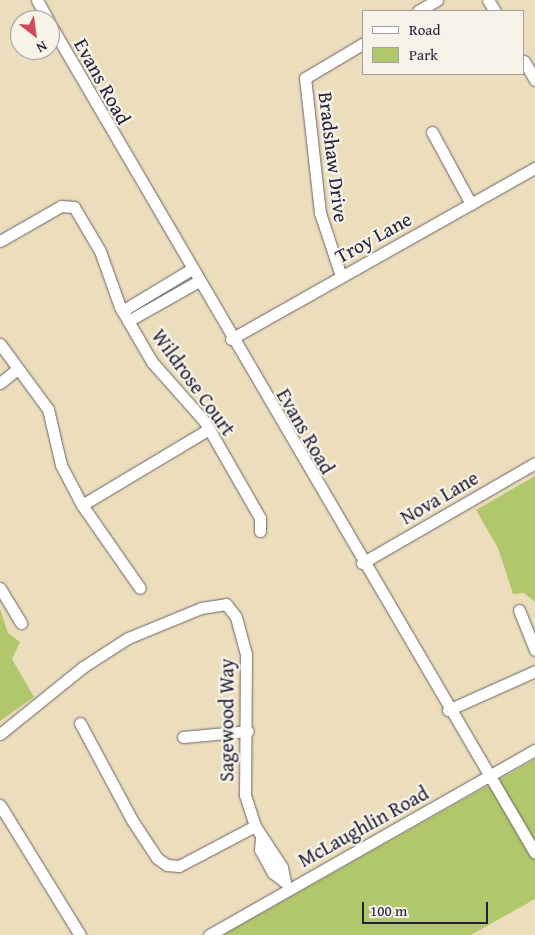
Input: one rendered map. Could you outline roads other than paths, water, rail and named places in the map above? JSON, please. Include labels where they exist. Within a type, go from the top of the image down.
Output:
[{"type":"street","points":[[420,10],[437,0]]},
{"type":"street","name":"Evans Road","points":[[60,42],[230,339],[487,777],[535,853]]},
{"type":"street","name":"Bradshaw Drive","points":[[341,276],[320,213],[305,78],[362,43]]},
{"type":"street","points":[[525,63],[535,80]]},
{"type":"street","points":[[432,132],[471,204]]},
{"type":"street","name":"Troy Lane","points":[[230,339],[535,168]]},
{"type":"street","name":"Wildrose Court","points":[[0,241],[67,204],[79,213],[92,236],[122,311],[152,362],[209,429],[260,518],[260,531]]},
{"type":"street","points":[[122,311],[190,270]]},
{"type":"street","points":[[128,321],[197,282]]},
{"type":"street","points":[[0,344],[48,409],[61,465],[82,505],[140,588]]},
{"type":"street","points":[[0,383],[17,369]]},
{"type":"street","points":[[82,505],[209,429]]},
{"type":"street","name":"Nova Lane","points":[[362,563],[535,463]]},
{"type":"street","points":[[0,588],[21,623]]},
{"type":"street","name":"Sagewood Way","points":[[0,734],[83,667],[128,638],[201,608],[226,604],[236,617],[246,654],[248,731],[246,795],[255,826],[261,838],[260,850],[273,873],[287,886]]},
{"type":"street","points":[[519,610],[535,650]]},
{"type":"street","points":[[448,710],[535,671]]},
{"type":"street","points":[[80,723],[132,820],[157,858],[167,865],[179,866],[255,826]]},
{"type":"street","points":[[183,737],[248,731]]},
{"type":"street","name":"McLaughlin Road","points":[[209,935],[287,886],[535,750]]},
{"type":"street","points":[[0,806],[80,935]]}]
